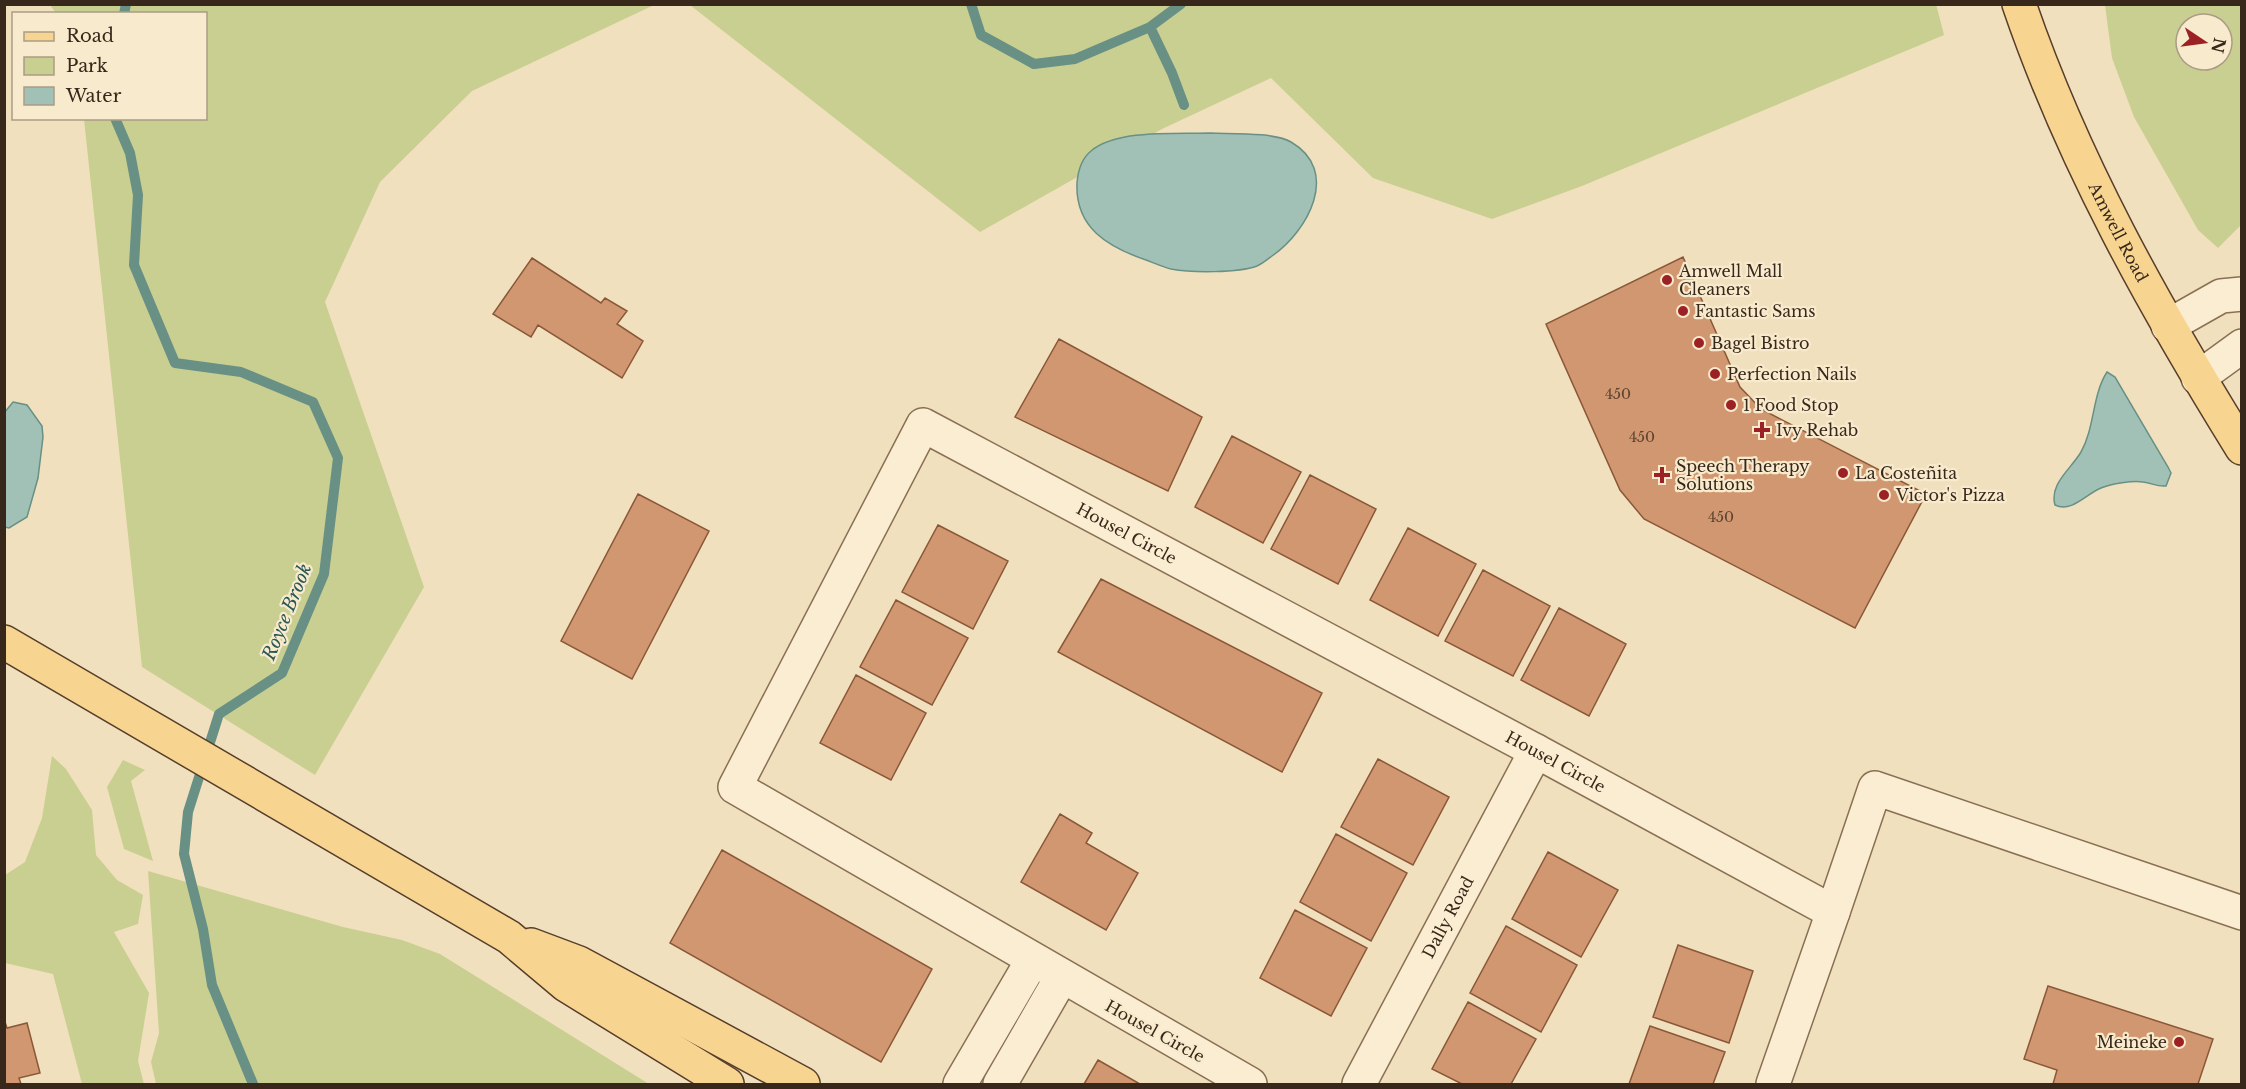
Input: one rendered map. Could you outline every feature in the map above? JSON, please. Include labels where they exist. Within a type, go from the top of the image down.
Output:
[{"type":"main road","name":"Amwell Road","points":[[2019,4],[2039,63],[2068,133],[2127,252],[2198,378],[2241,448]]},
{"type":"main road","points":[[4,642],[509,938],[566,985],[727,1084]]},
{"type":"main road","points":[[509,938],[579,963],[803,1084]]},
{"type":"lane","points":[[2168,326],[2221,296],[2241,294]]},
{"type":"lane","points":[[2198,378],[2241,346]]},
{"type":"lane","name":"Housel Circle","points":[[1250,1084],[1061,978],[735,788],[923,425],[1536,751],[1833,912]]},
{"type":"lane","name":"Dally Road","points":[[1359,1084],[1536,751]]},
{"type":"lane","points":[[1773,1084],[1875,788],[2241,913]]},
{"type":"lane","points":[[960,1084],[1032,961]]},
{"type":"lane","points":[[1000,1084],[1061,978]]},
{"type":"green space","points":[[1936,4],[1944,35],[1582,186],[1492,219],[1373,178],[1271,78],[1162,129],[980,232],[690,5]]},
{"type":"green space","points":[[50,5],[654,5],[472,91],[380,182],[325,302],[424,587],[315,775],[142,667],[84,120],[207,120],[207,12],[55,12]]},
{"type":"green space","points":[[2105,5],[2241,5],[2241,225],[2218,248],[2198,230],[2134,117],[2112,58]]},
{"type":"green space","points":[[52,756],[66,769],[92,810],[96,855],[117,880],[143,895],[138,924],[114,932],[149,993],[138,1061],[144,1084],[82,1084],[53,974],[5,963],[5,875],[25,862],[42,818]]},
{"type":"green space","points":[[123,760],[145,770],[131,781],[153,861],[124,849],[107,787]]},
{"type":"green space","points":[[148,871],[343,927],[402,940],[440,954],[649,1084],[156,1084],[151,1062],[159,1033]]},
{"type":"water","points":[[1210,133],[1274,137],[1291,142],[1306,154],[1314,169],[1316,184],[1314,201],[1307,217],[1285,245],[1257,266],[1202,272],[1171,269],[1119,249],[1096,234],[1082,212],[1077,183],[1081,166],[1091,151],[1102,144],[1131,136]]},
{"type":"water","points":[[2107,372],[2115,377],[2168,467],[2171,473],[2166,486],[2146,482],[2110,485],[2095,491],[2073,505],[2061,507],[2055,505],[2054,497],[2058,483],[2086,442],[2102,381]]},
{"type":"water","points":[[13,402],[27,405],[42,426],[43,437],[38,478],[27,517],[9,528],[4,527],[4,413]]},
{"type":"building","points":[[1683,257],[1740,387],[1761,409],[1926,494],[1855,628],[1644,519],[1620,490],[1546,324]]},
{"type":"building","points":[[532,258],[601,303],[605,298],[627,311],[617,324],[643,341],[622,378],[538,325],[531,337],[493,314]]},
{"type":"building","points":[[1059,339],[1202,417],[1168,491],[1015,417]]},
{"type":"building","points":[[1232,436],[1301,472],[1263,543],[1195,507]]},
{"type":"building","points":[[1310,475],[1376,509],[1338,584],[1271,549]]},
{"type":"building","points":[[638,494],[709,531],[632,679],[561,641]]},
{"type":"building","points":[[938,525],[1008,561],[973,629],[902,592]]},
{"type":"building","points":[[1408,528],[1476,564],[1438,636],[1370,600]]},
{"type":"building","points":[[1483,570],[1550,606],[1513,676],[1445,641]]},
{"type":"building","points":[[1101,579],[1322,693],[1282,772],[1058,652]]},
{"type":"building","points":[[896,600],[968,638],[932,705],[860,667]]},
{"type":"building","points":[[1559,608],[1626,644],[1589,716],[1521,680]]},
{"type":"building","points":[[856,675],[926,713],[891,780],[820,743]]},
{"type":"building","points":[[1378,759],[1449,797],[1413,865],[1341,827]]},
{"type":"building","points":[[1060,814],[1092,833],[1086,843],[1138,873],[1106,930],[1021,882]]},
{"type":"building","points":[[1336,834],[1407,873],[1371,941],[1300,902]]},
{"type":"building","points":[[722,850],[932,969],[881,1062],[670,943]]},
{"type":"building","points":[[1548,852],[1618,890],[1581,957],[1512,919]]},
{"type":"building","points":[[1295,910],[1367,948],[1331,1016],[1260,978]]},
{"type":"building","points":[[1506,926],[1577,965],[1541,1032],[1470,993]]},
{"type":"building","points":[[1678,945],[1753,971],[1729,1043],[1653,1017]]},
{"type":"building","points":[[2048,986],[2213,1039],[2198,1084],[2053,1084],[2057,1070],[2024,1059]]},
{"type":"building","points":[[1468,1002],[1536,1039],[1511,1084],[1462,1084],[1432,1069]]},
{"type":"building","points":[[4,1019],[7,1028],[27,1023],[40,1073],[19,1078],[21,1084],[4,1084]]},
{"type":"building","points":[[1650,1026],[1725,1052],[1713,1084],[1629,1084]]},
{"type":"building","points":[[1098,1060],[1140,1084],[1084,1084]]},
{"type":"waterway","name":"Royce Brook","points":[[124,12],[126,4]]},
{"type":"waterway","points":[[971,4],[981,35],[1034,64],[1075,59],[1150,27],[1181,4]]},
{"type":"waterway","points":[[1150,27],[1184,105]]},
{"type":"waterway","name":"Royce Brook","points":[[116,120],[130,153],[138,195],[134,265],[175,363],[241,372],[313,402],[338,458],[324,574],[282,673],[219,714],[188,812],[184,854],[203,929],[212,985],[253,1084]]},
{"type":"place","name":"Amwell Mall Cleaners","points":[[1667,280]]},
{"type":"place","name":"Fantastic Sams","points":[[1683,311]]},
{"type":"place","name":"Bagel Bistro","points":[[1699,343]]},
{"type":"place","name":"Perfection Nails","points":[[1715,374]]},
{"type":"place","name":"1 Food Stop","points":[[1731,405]]},
{"type":"place","name":"Ivy Rehab","points":[[1762,430]]},
{"type":"place","name":"La Costeñita","points":[[1843,473]]},
{"type":"place","name":"Speech Therapy Solutions","points":[[1662,475]]},
{"type":"place","name":"Victor's Pizza","points":[[1884,495]]},
{"type":"place","name":"Meineke","points":[[2179,1042]]}]
